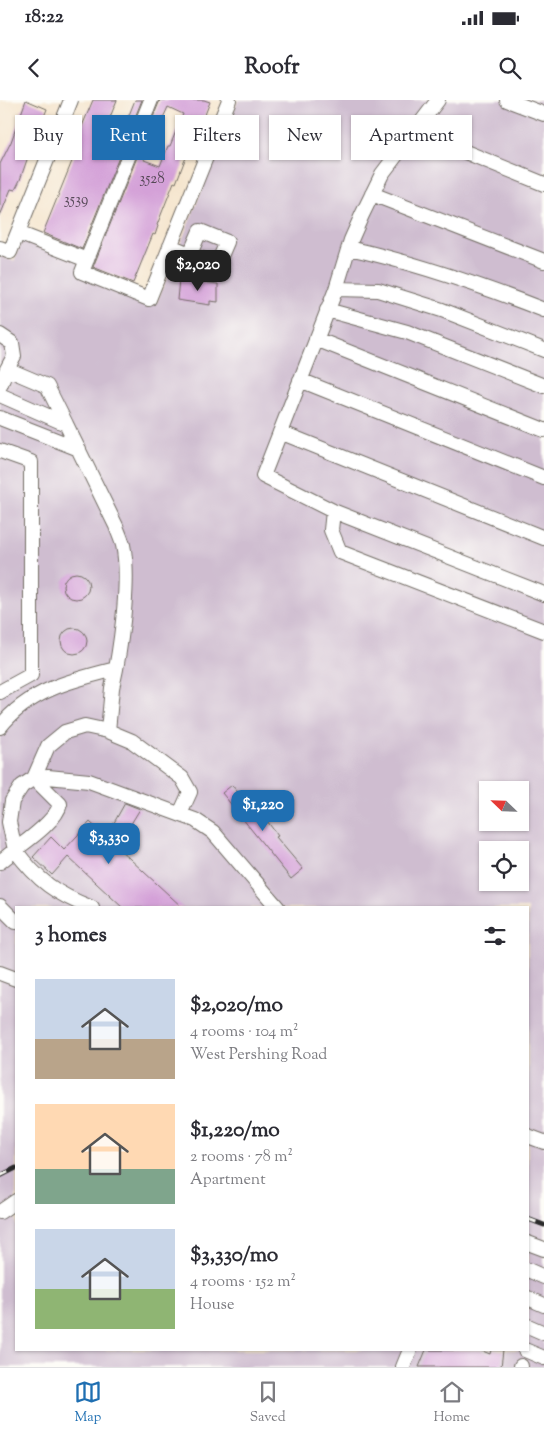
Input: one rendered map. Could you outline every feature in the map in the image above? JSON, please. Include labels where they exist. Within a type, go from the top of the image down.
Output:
[{"type":"street","points":[[5,250],[18,233],[71,100]]},
{"type":"street","points":[[151,100],[82,272],[149,299],[229,100]]},
{"type":"street","points":[[427,115],[438,100]]},
{"type":"street","points":[[507,100],[544,114]]},
{"type":"street","points":[[472,155],[544,184]]},
{"type":"street","points":[[393,160],[382,174],[372,194],[349,248],[336,289],[263,476],[333,511],[544,594]]},
{"type":"street","points":[[372,194],[544,261]]},
{"type":"street","points":[[18,233],[87,260]]},
{"type":"street","points":[[170,246],[190,254]]},
{"type":"street","points":[[349,248],[392,257],[458,278],[544,310]]},
{"type":"street","points":[[336,289],[378,290],[442,310],[544,350]]},
{"type":"street","points":[[327,310],[407,332],[544,386]]},
{"type":"street","points":[[0,335],[12,343],[14,356],[0,386]]},
{"type":"street","points":[[316,339],[544,430]]},
{"type":"street","points":[[7,369],[47,386],[79,449],[123,544],[125,570],[122,615],[108,730]]},
{"type":"street","points":[[300,380],[544,478]]},
{"type":"street","points":[[0,395],[66,424]]},
{"type":"street","points":[[0,418],[79,449]]},
{"type":"street","points":[[280,432],[544,538]]},
{"type":"street","points":[[0,452],[31,462],[31,675],[0,692]]},
{"type":"street","points":[[333,511],[331,530],[340,552],[544,631]]},
{"type":"street","points":[[0,727],[20,707],[54,686],[116,669]]},
{"type":"street","points":[[87,906],[72,900],[48,886],[34,874],[15,850],[9,822],[12,801],[22,786],[34,778],[48,746],[65,732],[85,726],[108,730],[132,741],[182,778],[190,792],[180,814]]},
{"type":"street","points":[[34,778],[89,782],[195,820],[213,832],[276,906]]},
{"type":"street","points":[[0,862],[41,829],[59,810],[60,804],[34,778]]},
{"type":"street","points":[[1,908],[15,921]]},
{"type":"street","points":[[0,973],[15,979]]},
{"type":"street","points":[[529,1136],[544,1142]]},
{"type":"street","points":[[0,1212],[15,1202]]},
{"type":"street","points":[[529,1242],[544,1249]]},
{"type":"street","points":[[529,1270],[544,1277]]},
{"type":"street","points":[[529,1298],[544,1304]]},
{"type":"street","points":[[529,1326],[544,1333]]},
{"type":"street","points":[[403,1367],[410,1351]]},
{"type":"street","points":[[526,1351],[544,1358]]},
{"type":"shaded area","points":[[238,100],[544,100],[544,1367],[0,1367],[0,256],[14,261],[24,235],[87,260],[82,272],[157,302],[214,160],[259,160],[259,115],[232,115]]},
{"type":"building","points":[[26,100],[47,109],[45,115],[21,115]]},
{"type":"building","points":[[93,100],[117,100],[111,115],[92,115],[92,160],[118,160],[82,249],[43,233],[73,160],[82,160],[82,126]]},
{"type":"building","points":[[135,100],[142,100],[136,115],[129,115]]},
{"type":"building","points":[[160,100],[204,100],[210,102],[205,115],[183,115],[168,107],[164,115],[154,115]]},
{"type":"building","points":[[15,131],[15,160],[27,160],[20,180],[15,190],[11,189],[0,216],[0,164]]},
{"type":"building","points":[[175,134],[175,160],[185,160],[176,183],[174,182],[155,235],[153,234],[133,283],[93,267],[136,160],[144,160],[160,166],[162,160],[165,160],[165,154]]},
{"type":"building","points":[[179,279],[218,284],[218,302],[210,301],[210,305],[177,300]]},
{"type":"building","points":[[76,573],[85,577],[89,586],[85,595],[76,599],[67,595],[63,586],[67,577]]},
{"type":"building","points":[[74,628],[83,632],[87,641],[83,650],[74,654],[65,650],[61,641],[65,632]]},
{"type":"building","points":[[232,785],[240,795],[242,793],[260,816],[262,814],[278,836],[276,837],[303,869],[291,879],[222,793]]},
{"type":"building","points":[[125,803],[140,809],[117,847],[181,906],[121,906],[68,857],[52,875],[33,857],[51,837],[64,850],[90,822],[106,837]]},
{"type":"building","points":[[426,1351],[482,1351],[490,1354],[491,1351],[503,1351],[501,1367],[419,1367]]},
{"type":"railway","points":[[0,1176],[15,1168]]},
{"type":"railway","points":[[529,1219],[544,1225]]}]
